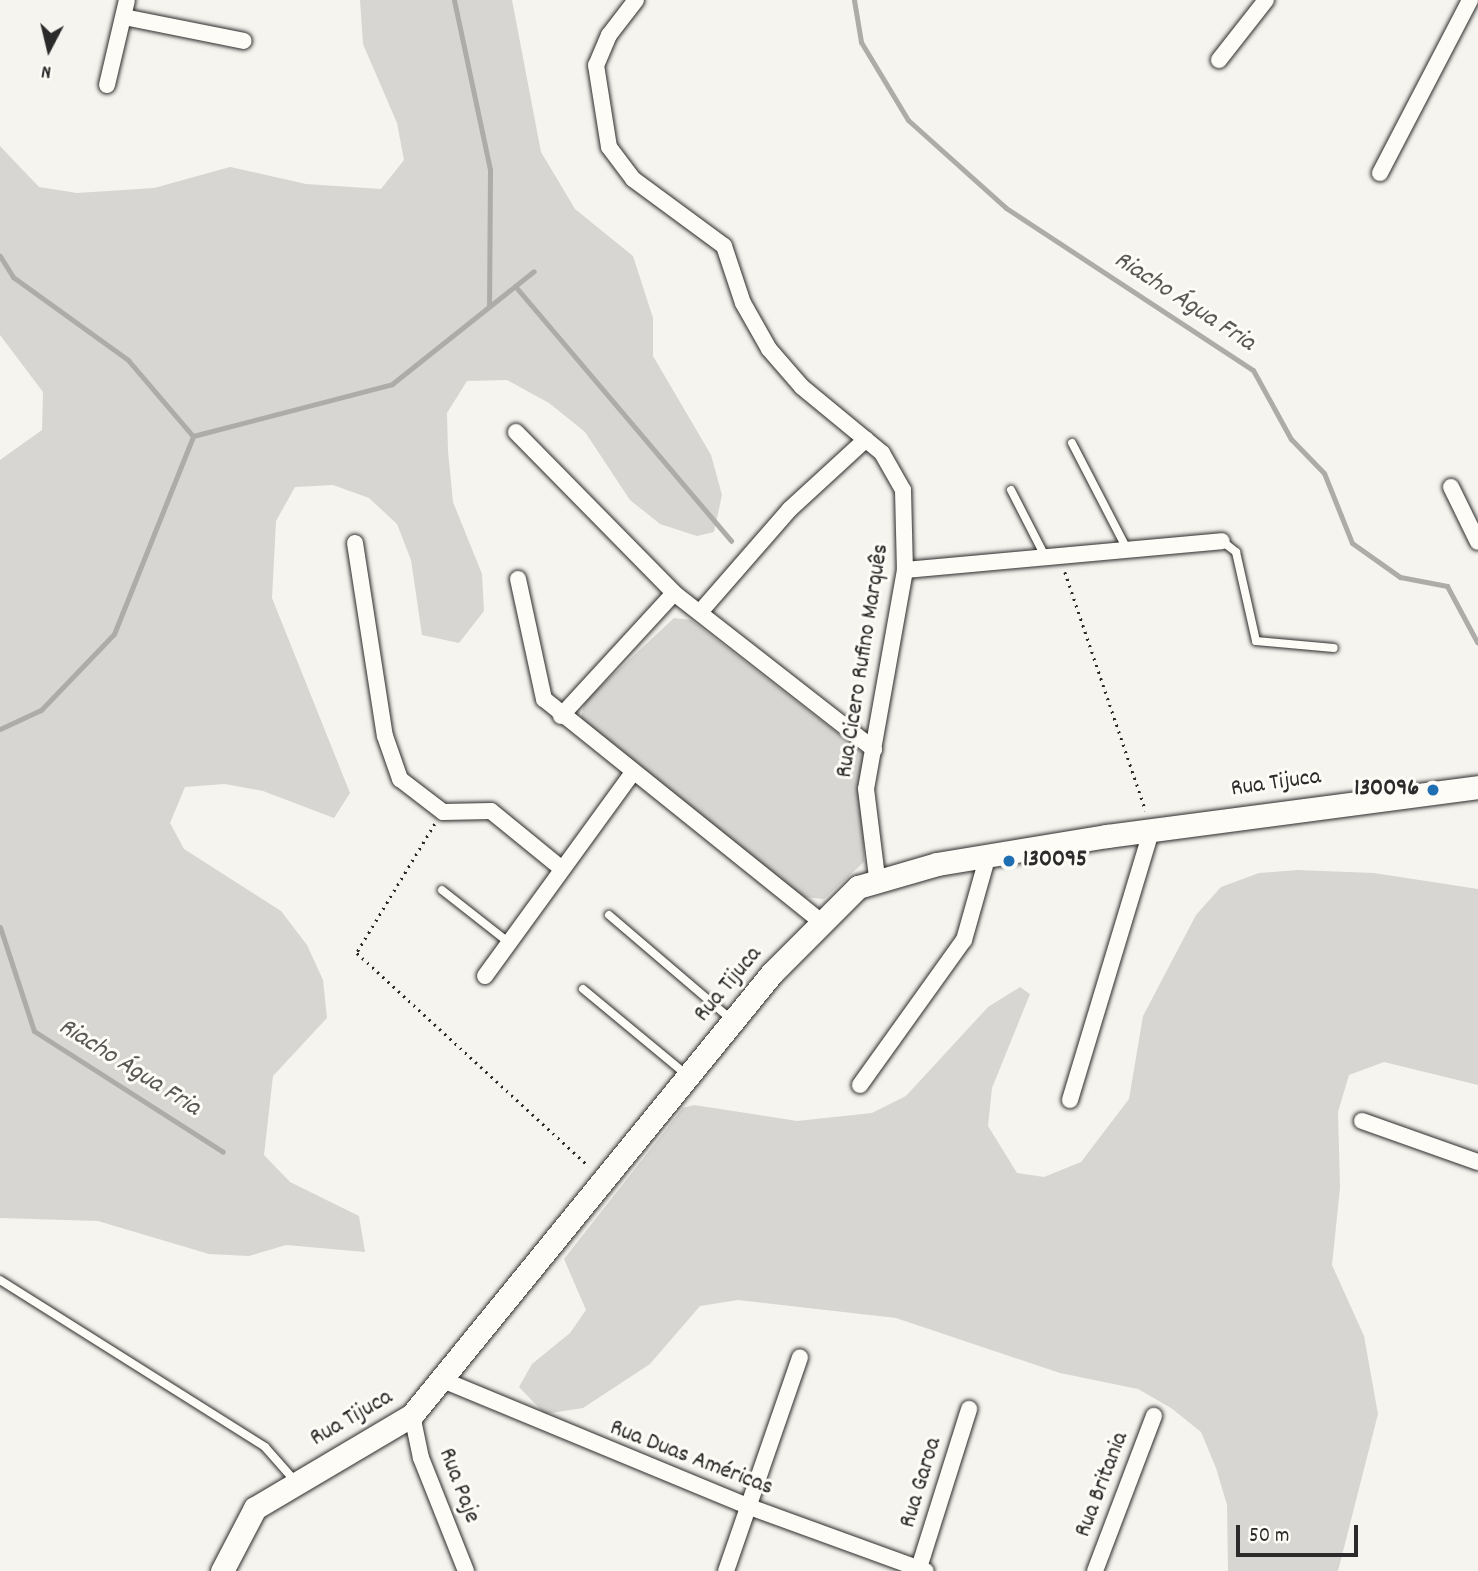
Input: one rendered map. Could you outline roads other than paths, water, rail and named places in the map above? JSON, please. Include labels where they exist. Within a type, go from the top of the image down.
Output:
[{"type":"street","points":[[107,85],[127,0]]},
{"type":"street","name":"Rua Cicero Rufino Marquês","points":[[636,0],[608,35],[596,65],[609,147],[633,179],[724,246],[743,303],[769,349],[802,387],[866,439],[895,468],[902,490],[905,570],[866,789],[877,877]]},
{"type":"street","points":[[1219,60],[1266,0]]},
{"type":"street","points":[[1380,173],[1470,0]]},
{"type":"street","points":[[124,17],[244,41]]},
{"type":"street","points":[[516,432],[674,593],[701,611],[874,749]]},
{"type":"street","points":[[701,611],[790,509],[866,439]]},
{"type":"street","points":[[1451,487],[1478,542]]},
{"type":"street","points":[[905,570],[1054,560],[1222,541]]},
{"type":"street","points":[[355,543],[391,760],[411,792],[443,812],[491,811],[561,868]]},
{"type":"street","points":[[518,579],[538,683],[561,716],[820,921]]},
{"type":"street","points":[[561,716],[674,593]]},
{"type":"street","points":[[485,976],[633,772]]},
{"type":"street","name":"Rua Tijuca","points":[[222,1571],[255,1508],[295,1481],[412,1415],[606,1181],[687,1075],[820,921],[877,877],[988,855],[1152,828],[1478,787]]},
{"type":"street","points":[[1070,1100],[1152,828]]},
{"type":"street","points":[[860,1085],[964,940],[988,855]]},
{"type":"street","points":[[1362,1121],[1478,1162]]},
{"type":"street","points":[[726,1571],[800,1357]]},
{"type":"street","name":"Rua Duas Américas","points":[[443,1380],[747,1506],[921,1570]]},
{"type":"street","name":"Rua Garoa","points":[[921,1570],[969,1409]]},
{"type":"street","name":"Rua Paje","points":[[412,1415],[421,1458],[466,1571]]},
{"type":"street","name":"Rua Britania","points":[[1095,1571],[1154,1416]]},
{"type":"lane","points":[[1073,443],[1128,551]]},
{"type":"lane","points":[[1011,490],[1054,560]]},
{"type":"lane","points":[[1222,541],[1236,552],[1256,642],[1334,648]]},
{"type":"lane","points":[[442,890],[508,942]]},
{"type":"lane","points":[[609,915],[734,1022]]},
{"type":"lane","points":[[583,989],[687,1075]]},
{"type":"lane","points":[[0,1280],[265,1447],[295,1481]]},
{"type":"waterway","points":[[454,0],[490,170],[489,307]]},
{"type":"waterway","name":"Riacho Água Fria","points":[[854,0],[861,42],[908,120],[1006,208],[1253,370],[1291,439],[1324,473],[1352,543],[1400,577],[1447,586],[1477,642]]},
{"type":"waterway","points":[[0,256],[13,277],[128,360],[193,436]]},
{"type":"waterway","points":[[0,729],[41,710],[114,634],[193,436],[392,384],[534,271]]},
{"type":"waterway","points":[[515,286],[731,541]]},
{"type":"waterway","name":"Riacho Água Fria","points":[[0,927],[34,1031],[223,1152]]},
{"type":"place","name":"130096","points":[[1433,790]]},
{"type":"place","name":"130095","points":[[1009,861]]}]
